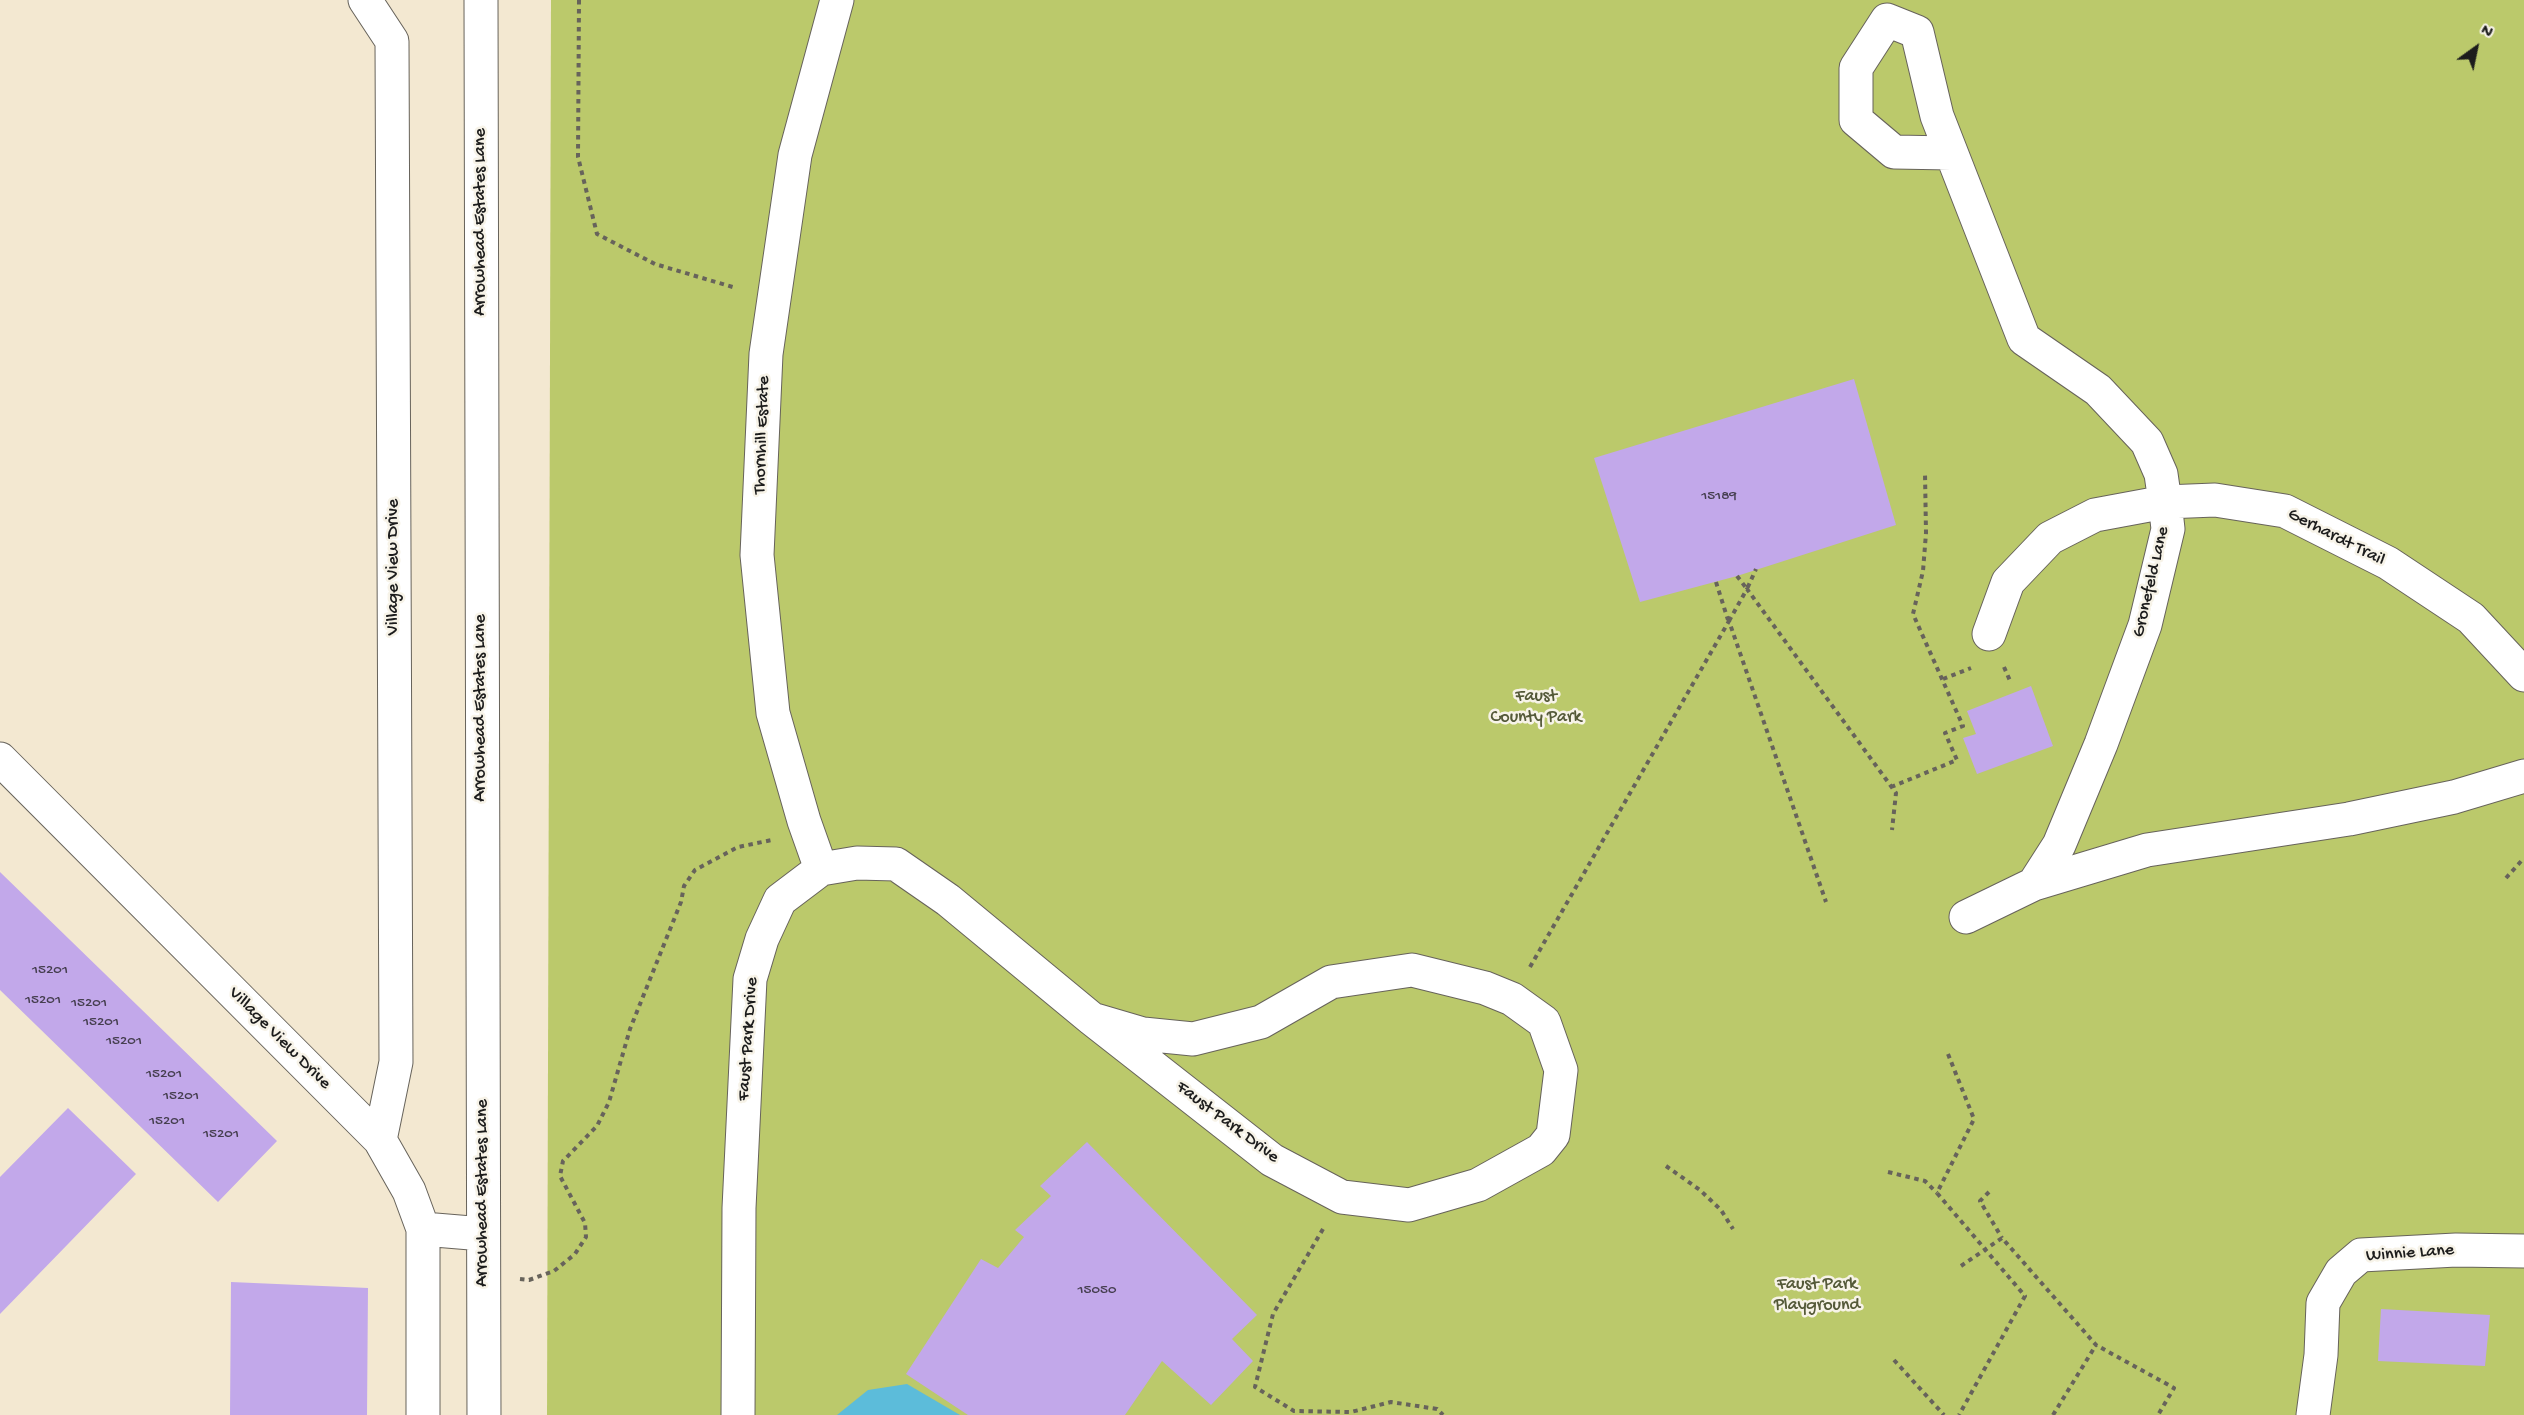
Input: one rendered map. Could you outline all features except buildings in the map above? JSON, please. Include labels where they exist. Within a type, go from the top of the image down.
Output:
[{"type":"street","name":"Village View Drive","points":[[364,0],[392,41],[396,1062],[380,1140]]},
{"type":"street","name":"Arrowhead Estates Lane","points":[[481,0],[484,1415]]},
{"type":"street","name":"Thornhill Estate","points":[[821,869],[804,821],[773,713],[758,555],[766,354],[795,155],[837,0]]},
{"type":"street","name":"Gronefeld Lane","points":[[1951,153],[2024,339],[2098,390],[2147,442],[2161,474],[2165,502],[2168,529],[2145,624],[2101,744],[2063,835],[2034,884]]},
{"type":"street","name":"Gerhardt Trail","points":[[1989,634],[2008,582],[2050,538],[2096,515],[2165,502],[2215,500],[2285,511],[2388,563],[2471,618],[2524,675]]},
{"type":"street","name":"Village View Drive","points":[[0,759],[380,1140],[409,1191],[423,1229],[423,1415]]},
{"type":"street","points":[[1966,917],[2034,884],[2147,850],[2349,819],[2454,797],[2524,776]]},
{"type":"street","name":"Faust Park Drive","points":[[738,1415],[739,1208],[750,980],[762,939],[780,900],[821,869],[857,863],[896,864],[948,900],[1092,1019],[1272,1160],[1342,1197],[1409,1205],[1478,1185],[1541,1150],[1552,1135],[1561,1070],[1544,1022],[1512,999],[1485,988],[1412,970],[1330,982],[1261,1022],[1193,1039],[1143,1034],[1092,1019]]},
{"type":"street","points":[[423,1229],[483,1234]]},
{"type":"street","name":"Winnie Lane","points":[[2313,1415],[2322,1355],[2323,1303],[2341,1272],[2361,1255],[2456,1250],[2524,1251]]},
{"type":"path","points":[[579,0],[578,157],[597,234],[656,264],[774,299]]},
{"type":"path","points":[[1891,787],[1957,760],[1945,733],[1963,726],[1913,614],[1924,562],[1925,473]]},
{"type":"path","points":[[1512,999],[1729,621],[1756,569]]},
{"type":"path","points":[[1737,576],[1896,793],[1893,830]]},
{"type":"path","points":[[1716,582],[1826,902]]},
{"type":"path","points":[[518,1279],[529,1280],[554,1271],[575,1254],[585,1237],[585,1223],[560,1176],[563,1161],[597,1126],[609,1101],[630,1029],[681,902],[684,886],[695,870],[738,847],[779,840]]},
{"type":"path","points":[[2506,878],[2524,858]]},
{"type":"path","points":[[1937,1193],[1974,1119],[1948,1054]]},
{"type":"path","points":[[1666,1166],[1700,1190],[1721,1210],[1733,1229]]},
{"type":"path","points":[[1888,1172],[1925,1181],[2025,1296],[1959,1415]]},
{"type":"path","points":[[1989,1192],[1980,1201],[2001,1238],[2096,1345],[2174,1388],[2158,1415]]},
{"type":"path","points":[[1342,1197],[1273,1314],[1255,1387],[1294,1411],[1350,1412],[1391,1402],[1437,1408],[1443,1415]]},
{"type":"path","points":[[1961,1266],[2001,1238]]},
{"type":"path","points":[[2053,1415],[2096,1345]]},
{"type":"path","points":[[1894,1360],[1944,1415]]},
{"type":"green space","name":"Faust County Park","points":[[551,0],[2524,0],[2524,1415],[547,1415]]},
{"type":"water","points":[[907,1384],[960,1415],[837,1415],[868,1390]]},
{"type":"park label","name":"Faust Park Playground","points":[[1817,1295]]}]
